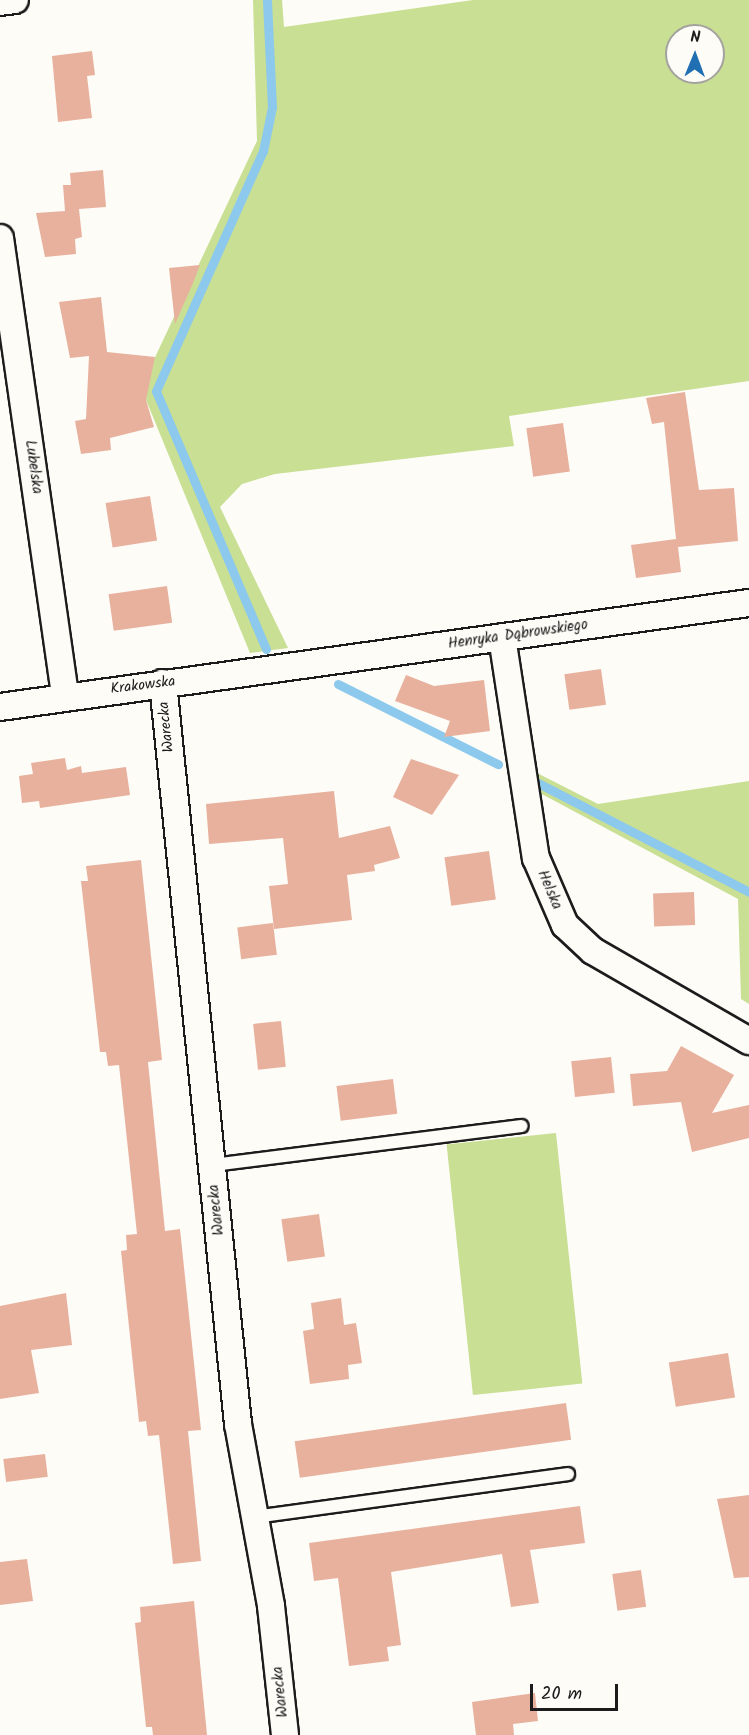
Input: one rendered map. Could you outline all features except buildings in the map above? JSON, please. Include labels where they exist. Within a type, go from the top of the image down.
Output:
[{"type":"street","points":[[0,2],[14,0]]},
{"type":"street","name":"Lubelska","points":[[0,238],[65,696]]},
{"type":"street","name":"Henryka Dąbrowskiego","points":[[287,669],[749,603]]},
{"type":"street","name":"Helska","points":[[502,637],[536,858],[565,925],[593,951],[749,1041]]},
{"type":"street","name":"Krakowska","points":[[0,707],[163,683],[287,669]]},
{"type":"street","name":"Warecka","points":[[163,683],[238,1424],[255,1517],[285,1735]]},
{"type":"lane","points":[[213,1165],[522,1126]]},
{"type":"lane","points":[[255,1517],[568,1474]]},
{"type":"green space","points":[[253,0],[282,0],[284,27],[473,0],[749,0],[749,381],[509,416],[514,446],[275,474],[242,484],[220,507],[288,648],[250,653],[146,400],[149,370],[257,141]]},
{"type":"green space","points":[[535,772],[598,804],[749,781],[749,1004],[741,999],[738,899],[538,792]]},
{"type":"green space","points":[[556,1133],[582,1384],[473,1395],[447,1144]]},
{"type":"waterway","points":[[266,649],[156,391],[263,151],[272,107],[267,0]]},
{"type":"waterway","points":[[338,684],[498,764]]},
{"type":"waterway","points":[[536,782],[749,892]]}]
